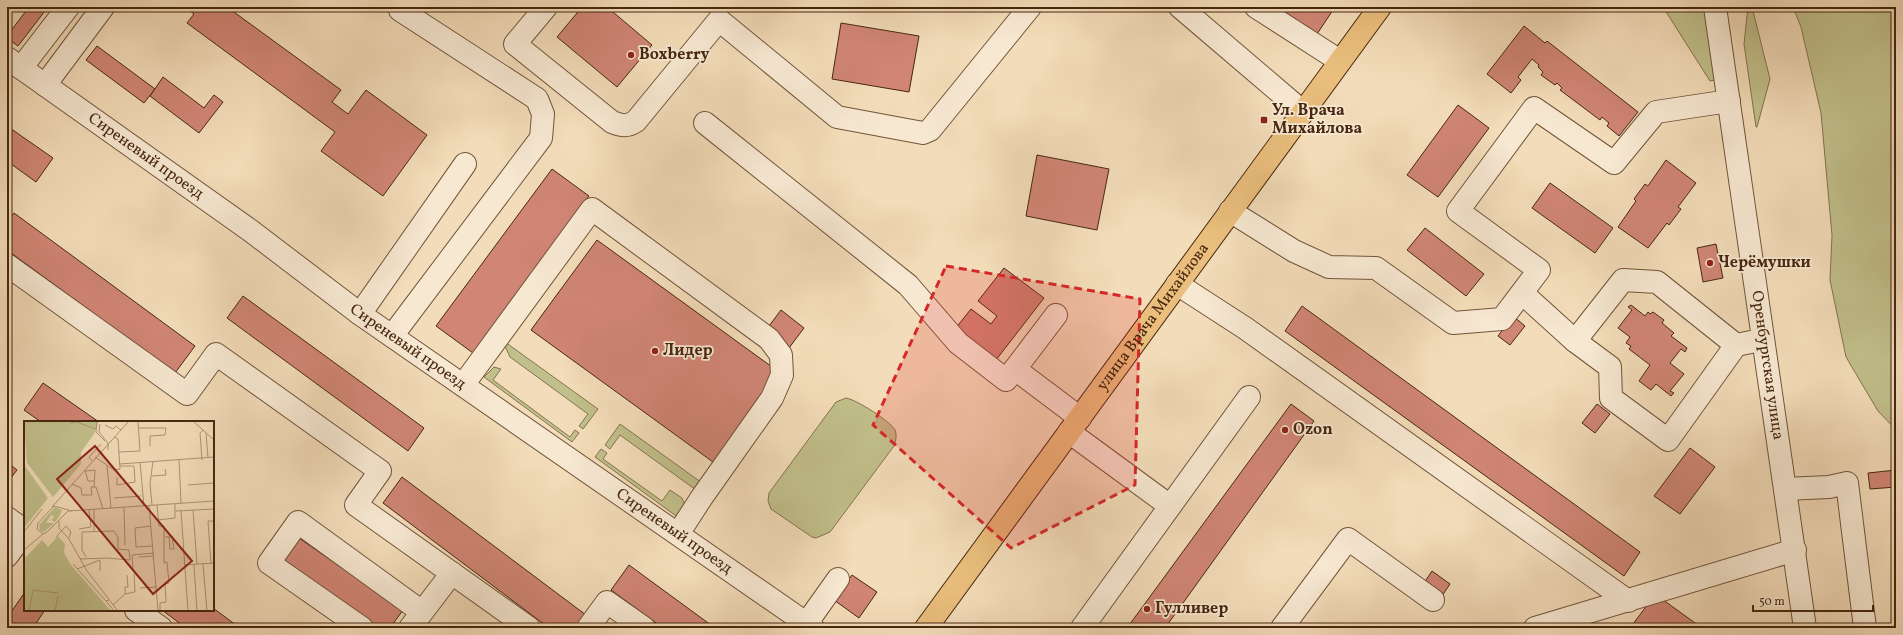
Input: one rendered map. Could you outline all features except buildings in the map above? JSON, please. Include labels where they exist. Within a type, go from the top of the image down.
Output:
[{"type":"main road","name":"улица Врача Михайлова","points":[[930,626],[1074,425],[1380,7]]},
{"type":"street","points":[[14,63],[68,7]]},
{"type":"street","points":[[45,85],[103,7]]},
{"type":"street","points":[[546,7],[515,44],[612,122],[621,126],[628,126],[636,121],[719,20],[828,111],[837,116],[923,132],[930,130],[1030,7]]},
{"type":"street","points":[[1180,7],[1303,112]]},
{"type":"street","points":[[1256,7],[1340,62]]},
{"type":"street","name":"Оренбургская улица","points":[[1715,7],[1795,550],[1805,628]]},
{"type":"street","points":[[392,336],[541,138],[544,114],[537,99],[400,10]]},
{"type":"street","name":"Сиреневый проезд","points":[[14,63],[251,231],[360,314],[810,626]]},
{"type":"street","points":[[1230,211],[1294,251],[1329,267],[1376,268],[1453,323],[1502,319],[1539,270],[1458,211],[1534,108],[1614,163],[1656,112],[1729,101]]},
{"type":"street","points":[[705,123],[908,285],[958,343],[1006,380],[1056,315]]},
{"type":"street","points":[[360,314],[465,164]]},
{"type":"street","points":[[463,386],[592,209],[769,339],[781,356],[782,375],[772,398],[702,497],[678,534]]},
{"type":"street","points":[[7,265],[187,394],[216,354],[380,471],[356,505],[529,628]]},
{"type":"street","points":[[1575,341],[1623,280],[1657,282],[1736,345]]},
{"type":"street","points":[[1177,284],[1245,328],[1628,601]]},
{"type":"street","points":[[1522,293],[1575,341],[1610,367],[1611,398],[1668,440],[1736,345],[1763,341]]},
{"type":"street","points":[[1015,369],[1074,425],[1170,506]]},
{"type":"street","points":[[1082,628],[1249,397]]},
{"type":"street","points":[[1785,489],[1829,486],[1847,483],[1865,628]]},
{"type":"street","points":[[7,518],[24,530]]},
{"type":"street","points":[[362,628],[269,563],[298,522],[416,620],[452,573]]},
{"type":"street","points":[[7,556],[24,532]]},
{"type":"street","points":[[1282,628],[1348,539],[1433,600]]},
{"type":"street","points":[[1534,628],[1795,550]]},
{"type":"street","points":[[810,626],[838,578]]},
{"type":"street","points":[[588,628],[607,602],[644,628]]},
{"type":"street","points":[[137,611],[161,628]]},
{"type":"highlighted area","points":[[946,266],[1140,299],[1135,485],[1011,548],[873,425]]},
{"type":"shaded area","points":[[1663,7],[1706,7],[1720,79],[1710,81]]},
{"type":"shaded area","points":[[1748,7],[1752,7],[1770,79],[1757,127],[1744,44]]},
{"type":"shaded area","points":[[1793,7],[1896,7],[1896,430],[1878,411],[1846,357],[1830,280],[1832,235],[1821,113],[1801,27]]},
{"type":"shaded area","points":[[505,342],[598,409],[583,429],[579,426],[588,414],[510,357],[505,346]]},
{"type":"shaded area","points":[[494,367],[501,369],[493,380],[570,437],[575,430],[579,433],[572,442],[484,377]]},
{"type":"shaded area","points":[[846,398],[865,407],[887,421],[895,430],[896,440],[894,446],[830,532],[816,538],[812,537],[771,509],[768,501],[769,493],[836,402]]},
{"type":"shaded area","points":[[620,424],[705,485],[696,490],[620,435],[610,449],[605,445]]},
{"type":"shaded area","points":[[601,449],[607,453],[603,459],[662,501],[670,490],[682,498],[685,505],[679,518],[595,457]]},
{"type":"place","name":"Boxberry","points":[[631,55]]},
{"type":"place","name":"Ул. Врача Михайлова","points":[[1264,120]]},
{"type":"place","name":"Черёмушки","points":[[1710,263]]},
{"type":"place","name":"Лидер","points":[[655,351]]},
{"type":"place","name":"Ozon","points":[[1285,430]]},
{"type":"place","name":"Гулливер","points":[[1147,609]]}]
